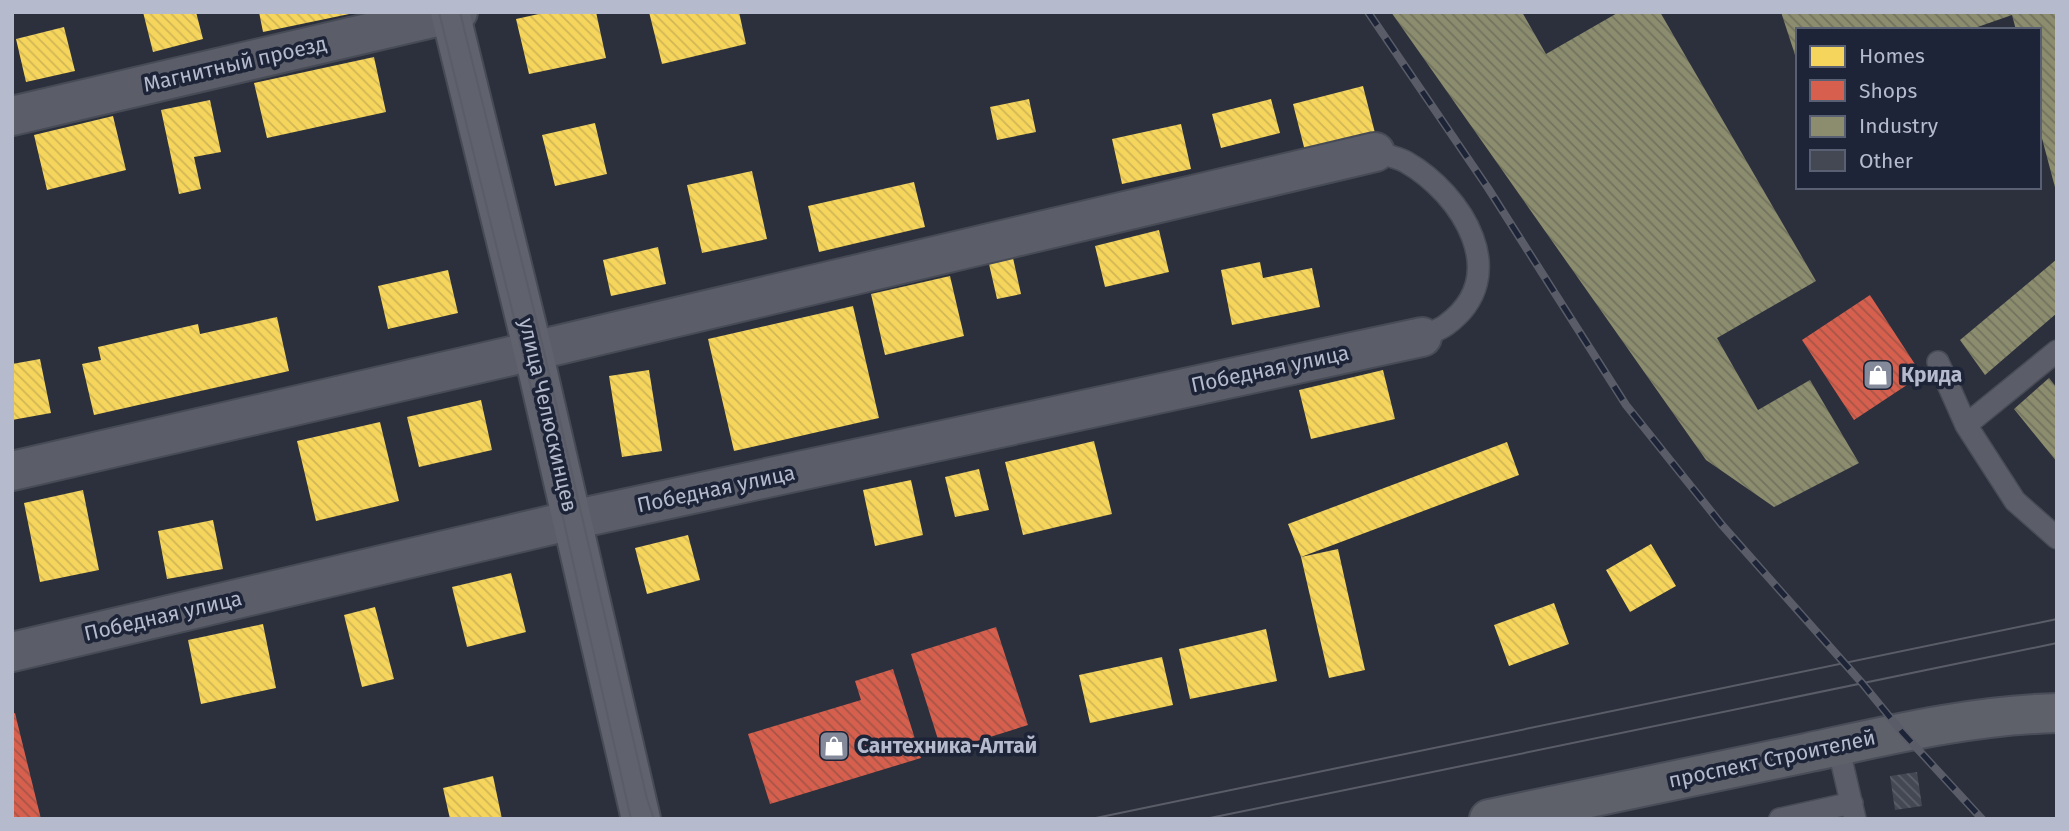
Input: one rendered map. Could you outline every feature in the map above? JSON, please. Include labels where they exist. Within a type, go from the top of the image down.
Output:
[{"type":"main road","name":"улица Челюскинцев","points":[[453,13],[641,819]]},
{"type":"main road","name":"проспект Строителей","points":[[1489,819],[1580,810],[1839,746],[1975,720],[2031,713],[2057,713]]},
{"type":"street","name":"Магнитный проезд","points":[[12,116],[453,13]]},
{"type":"street","points":[[12,471],[1375,152]]},
{"type":"street","name":"Победная улица","points":[[12,652],[572,520],[1422,337]]},
{"type":"lane","points":[[1375,152],[1405,162],[1438,186],[1467,221],[1479,257],[1478,281],[1466,305],[1446,325],[1422,337]]},
{"type":"lane","points":[[1966,425],[2057,351]]},
{"type":"lane","points":[[1938,362],[1966,425],[2015,501],[2057,538]]},
{"type":"lane","points":[[1780,819],[1854,811],[1839,746]]},
{"type":"building: Homes","points":[[143,12],[196,12],[203,39],[153,52]]},
{"type":"building: Homes","points":[[259,12],[354,12],[354,13],[263,32]]},
{"type":"building: Homes","points":[[548,12],[596,12],[606,58],[529,74],[516,19]]},
{"type":"building: Homes","points":[[649,12],[739,12],[746,44],[662,64]]},
{"type":"building: Homes","points":[[64,27],[75,71],[26,82],[16,39]]},
{"type":"building: Homes","points":[[374,57],[386,112],[267,138],[254,83]]},
{"type":"building: Homes","points":[[1363,86],[1375,133],[1305,151],[1293,104]]},
{"type":"building: Homes","points":[[1029,99],[1036,132],[997,140],[990,107]]},
{"type":"building: Homes","points":[[1271,99],[1280,133],[1221,148],[1212,114]]},
{"type":"building: Homes","points":[[210,100],[221,152],[194,157],[201,189],[179,194],[161,110]]},
{"type":"building: Homes","points":[[113,116],[126,170],[47,190],[34,135]]},
{"type":"building: Homes","points":[[595,123],[607,174],[555,186],[542,135]]},
{"type":"building: Homes","points":[[1181,124],[1191,169],[1122,184],[1112,139]]},
{"type":"building: Homes","points":[[752,171],[767,239],[702,253],[687,185]]},
{"type":"building: Homes","points":[[914,182],[925,227],[819,252],[808,206]]},
{"type":"building: Homes","points":[[1159,230],[1169,272],[1105,287],[1095,246]]},
{"type":"building: Homes","points":[[658,247],[666,284],[611,296],[603,260]]},
{"type":"building: Homes","points":[[1013,258],[1021,294],[997,299],[989,264]]},
{"type":"building: Homes","points":[[1260,262],[1263,278],[1312,268],[1320,307],[1232,325],[1221,270]]},
{"type":"building: Homes","points":[[448,270],[458,313],[388,329],[378,286]]},
{"type":"building: Homes","points":[[950,276],[964,336],[885,355],[871,294]]},
{"type":"building: Homes","points":[[853,306],[879,418],[734,451],[708,339]]},
{"type":"building: Homes","points":[[277,317],[289,371],[94,415],[82,364],[101,360],[98,347],[198,324],[200,334]]},
{"type":"building: Homes","points":[[40,359],[51,413],[12,420],[12,364]]},
{"type":"building: Homes","points":[[649,370],[662,451],[622,457],[609,376]]},
{"type":"building: Homes","points":[[1383,370],[1395,419],[1311,439],[1299,390]]},
{"type":"building: Homes","points":[[481,400],[492,450],[419,467],[407,417]]},
{"type":"building: Homes","points":[[380,422],[399,501],[316,521],[297,441]]},
{"type":"building: Homes","points":[[1094,441],[1112,514],[1023,535],[1005,462]]},
{"type":"building: Homes","points":[[1507,442],[1519,475],[1301,557],[1288,524]]},
{"type":"building: Homes","points":[[979,469],[989,510],[955,517],[945,477]]},
{"type":"building: Homes","points":[[911,480],[923,535],[875,546],[863,490]]},
{"type":"building: Homes","points":[[83,490],[99,570],[40,582],[24,503]]},
{"type":"building: Homes","points":[[213,520],[223,569],[167,579],[158,531]]},
{"type":"building: Homes","points":[[688,535],[700,580],[647,594],[635,548]]},
{"type":"building: Homes","points":[[1651,544],[1676,586],[1630,612],[1606,570]]},
{"type":"building: Homes","points":[[1338,549],[1365,670],[1329,678],[1301,557]]},
{"type":"building: Homes","points":[[511,573],[526,632],[467,647],[452,587]]},
{"type":"building: Homes","points":[[1554,603],[1569,644],[1509,666],[1494,625]]},
{"type":"building: Homes","points":[[375,607],[394,679],[362,687],[344,615]]},
{"type":"building: Homes","points":[[263,624],[276,688],[201,704],[188,640]]},
{"type":"building: Homes","points":[[1266,629],[1277,681],[1190,699],[1179,649]]},
{"type":"building: Homes","points":[[1162,657],[1173,705],[1090,723],[1079,675]]},
{"type":"building: Homes","points":[[493,776],[502,819],[450,819],[443,788]]},
{"type":"building: Shops","points":[[1870,295],[1922,375],[1854,420],[1802,340]]},
{"type":"building: Shops","points":[[996,627],[1028,725],[942,752],[911,654]]},
{"type":"building: Shops","name":"Сантехника-Алтай","points":[[893,669],[921,758],[770,804],[748,734],[861,700],[855,681]]},
{"type":"building: Shops","points":[[15,713],[41,819],[12,819],[12,714]]},
{"type":"building: Industry","points":[[1391,12],[1522,12],[1546,54],[1619,12],[1660,12],[1816,281],[1717,338],[1758,410],[1810,380],[1859,463],[1774,507],[1706,460]]},
{"type":"building: Industry","points":[[1781,12],[2057,12],[2057,195],[2041,135],[2041,28],[2015,28],[2012,15],[1975,28],[1796,28],[1796,58]]},
{"type":"building: Industry","points":[[2057,259],[2057,313],[1985,375],[1960,340]]},
{"type":"building: Industry","points":[[2049,378],[2057,388],[2057,462],[2014,409]]},
{"type":"building: Other","points":[[1917,772],[1922,806],[1895,810],[1890,776]]},
{"type":"tram line","points":[[439,12],[564,522],[631,819]]},
{"type":"tram line","points":[[460,12],[543,347],[647,799],[654,819]]},
{"type":"tram line","points":[[1091,819],[2057,619]]},
{"type":"tram line","points":[[1205,819],[2057,643]]},
{"type":"railway","points":[[1368,12],[1488,188],[1626,405],[1722,525],[1902,732],[1982,819]]},
{"type":"place","name":"Крида","points":[[1878,375]]},
{"type":"place","name":"Сантехника-Алтай","points":[[834,746]]}]
